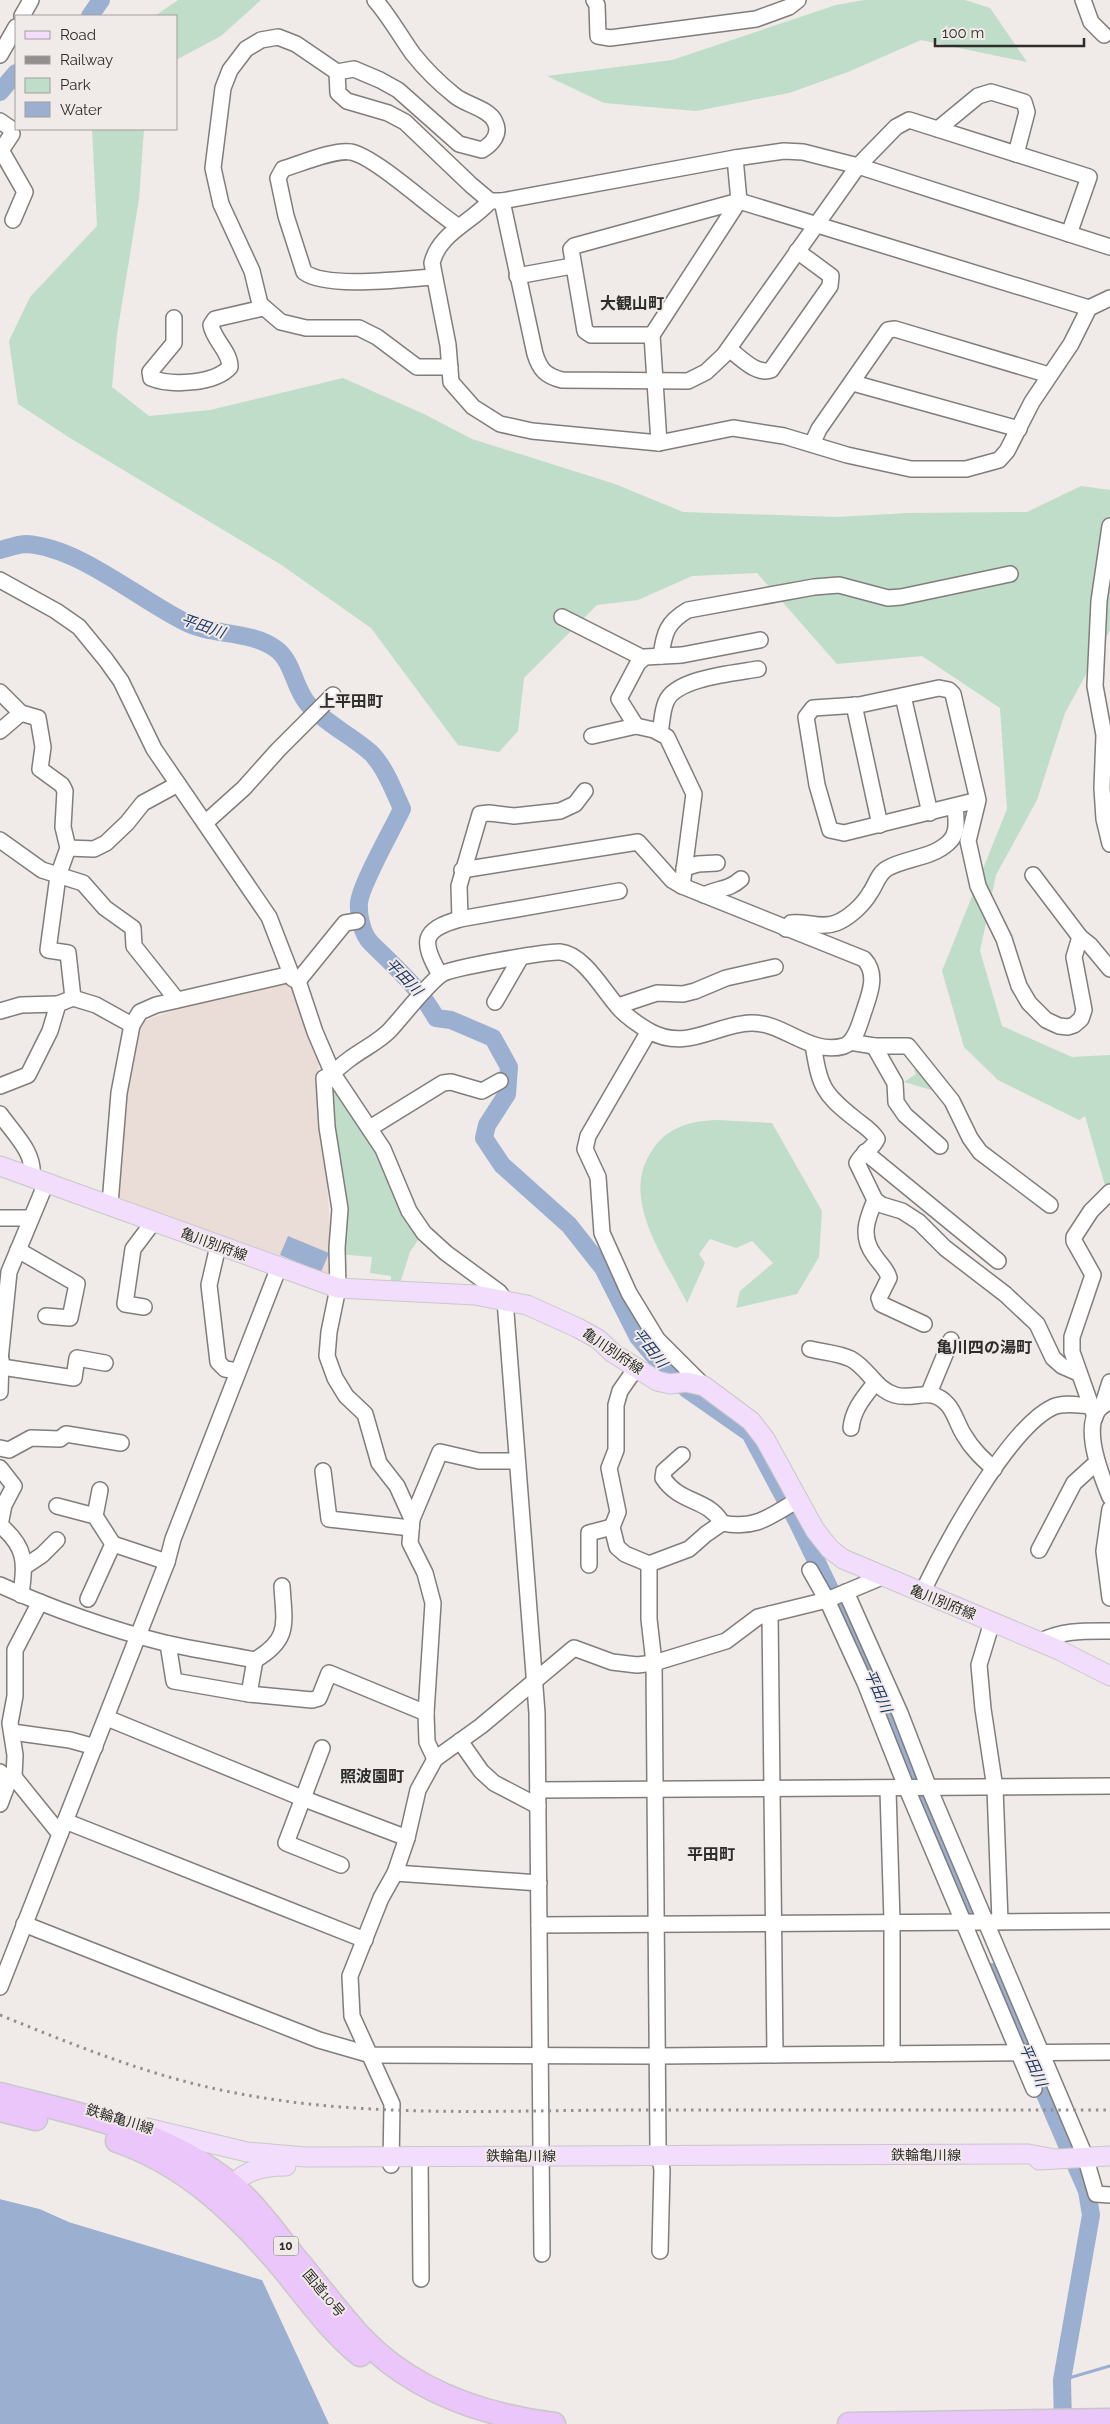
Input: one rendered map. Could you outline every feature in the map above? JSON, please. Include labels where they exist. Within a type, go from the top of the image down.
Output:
[{"type":"highway","name":"国道10号","points":[[0,2094],[137,2132],[194,2158],[224,2193],[313,2307],[352,2349],[392,2382],[440,2409],[478,2424]]},
{"type":"highway","name":"国道10号","points":[[0,2110],[92,2132],[131,2146],[165,2161],[257,2209],[362,2338],[401,2371],[444,2397],[476,2409],[516,2419],[554,2424]]},
{"type":"highway","points":[[849,2424],[1110,2420]]},
{"type":"main road","name":"亀川別府線","points":[[0,1166],[110,1204],[218,1246],[338,1288],[475,1295],[527,1305],[578,1328],[657,1381],[687,1384],[751,1421],[765,1439],[791,1504],[830,1549],[843,1560],[1039,1642],[1110,1676]]},
{"type":"main road","name":"鉄輪亀川線","points":[[0,2085],[32,2091],[169,2134],[247,2152],[392,2161]]},
{"type":"main road","name":"鉄輪亀川線","points":[[224,2193],[238,2178],[260,2167],[392,2161],[660,2160],[1028,2154],[1070,2157],[1110,2156]]},
{"type":"street","points":[[23,15],[31,0]]},
{"type":"street","points":[[375,0],[413,54],[438,82],[457,98],[492,116],[496,124],[496,138],[490,146],[482,150],[459,144],[398,90],[354,69],[337,72],[296,44],[278,37],[261,40],[246,49],[230,70],[223,88],[213,168],[221,204],[252,271],[260,304],[264,308],[281,322],[306,328],[359,328],[377,337],[417,367],[450,367]]},
{"type":"street","points":[[594,0],[597,5],[598,36],[610,38],[756,19],[789,7],[798,0]]},
{"type":"street","points":[[1083,0],[1091,22],[1104,35]]},
{"type":"street","points":[[0,55],[15,29]]},
{"type":"street","points":[[337,72],[338,93],[347,101],[388,113],[406,122],[471,185],[496,201],[540,368],[550,377],[562,380],[688,381],[706,372],[729,349],[858,166],[896,127],[910,120],[1089,177],[1069,234]]},
{"type":"street","points":[[938,129],[978,96],[990,92],[1024,102],[1027,112],[1016,154]]},
{"type":"street","points":[[0,121],[10,128],[12,134],[1,151],[26,192],[13,220]]},
{"type":"street","points":[[1110,247],[858,166],[803,152],[784,151],[496,201],[442,241],[434,252],[432,263],[451,382],[459,394],[487,417],[500,424],[532,431],[659,443],[732,428],[784,436],[847,455],[911,469],[966,469],[999,460],[1019,430],[1032,402],[1070,344],[1089,308],[1110,298]]},
{"type":"street","points":[[433,277],[343,282],[311,278],[304,272],[286,216],[278,178],[280,172],[283,169],[331,154],[350,152],[369,160],[459,227]]},
{"type":"street","points":[[659,443],[652,334],[738,201],[735,158]]},
{"type":"street","points":[[652,334],[591,335],[586,331],[572,266],[571,249],[574,246],[738,201],[816,223],[1089,308]]},
{"type":"street","points":[[729,349],[758,370],[764,372],[771,370],[820,301],[830,286],[831,276],[797,251]]},
{"type":"street","points":[[517,276],[572,266]]},
{"type":"street","points":[[174,318],[174,343],[150,372],[151,378],[163,383],[188,382],[224,374],[230,367],[230,359],[213,332],[212,325],[215,319],[264,308]]},
{"type":"street","points":[[812,444],[819,429],[853,383],[888,330],[895,329],[1050,375]]},
{"type":"street","points":[[853,383],[1019,430]]},
{"type":"street","points":[[1110,526],[1099,601],[1095,686],[1107,735],[1102,788],[1110,844]]},
{"type":"street","points":[[661,656],[666,633],[672,619],[688,610],[814,587],[839,585],[888,598],[901,597],[1010,574]]},
{"type":"street","points":[[0,580],[56,611],[79,627],[121,681],[154,749],[269,917],[333,1074],[383,1149],[409,1211],[424,1233],[446,1253],[499,1292],[505,1300],[536,1682],[542,2254]]},
{"type":"street","points":[[562,618],[643,658],[682,655],[760,640]]},
{"type":"street","points":[[636,726],[619,698],[638,663],[643,658]]},
{"type":"street","points":[[660,733],[666,702],[678,688],[694,682],[758,669]]},
{"type":"street","points":[[978,800],[956,807],[844,833],[830,830],[817,785],[806,716],[808,712],[812,708],[854,705],[940,688],[949,690],[953,694],[978,800],[968,841],[978,886],[1004,939],[1019,986],[1029,1003],[1046,1020],[1059,1026],[1068,1027],[1074,1024],[1081,1019],[1084,1010],[1074,957],[1080,937]]},
{"type":"street","points":[[0,692],[21,713],[38,718],[43,747],[40,769],[62,785],[65,791],[64,827],[68,848],[58,876],[48,950],[68,953],[73,998]]},
{"type":"street","points":[[205,823],[244,788],[278,750],[333,695]]},
{"type":"street","points":[[903,696],[930,813]]},
{"type":"street","points":[[854,705],[880,825]]},
{"type":"street","points":[[0,731],[21,713]]},
{"type":"street","points":[[592,736],[636,726],[654,730],[667,737],[694,794],[682,886]]},
{"type":"street","points":[[68,848],[94,849],[106,843],[127,823],[143,803],[178,784]]},
{"type":"street","points":[[460,919],[459,886],[462,870],[480,814],[489,813],[514,816],[560,811],[575,804],[585,792]]},
{"type":"street","points":[[786,929],[791,923],[801,922],[824,927],[838,923],[851,914],[864,902],[880,875],[887,868],[938,850],[949,843],[957,825],[956,807]]},
{"type":"street","points":[[0,840],[33,865],[58,876],[83,883],[105,908],[133,928],[134,946],[177,1000]]},
{"type":"street","points":[[412,1524],[397,1486],[378,1464],[365,1414],[346,1396],[335,1378],[327,1356],[329,1332],[338,1288],[337,1248],[340,1209],[327,1127],[324,1078],[333,1074],[348,1060],[388,1032],[440,975],[520,957],[561,952],[570,956],[587,967],[618,1006],[649,1031],[689,1039],[732,1026],[753,1023],[781,1030],[814,1045],[832,1048],[846,1046],[859,1026],[871,988],[871,966],[864,959],[682,886],[672,880],[638,842],[462,870]]},
{"type":"street","points":[[684,868],[698,864],[717,863]]},
{"type":"street","points":[[1033,875],[1080,937],[1090,945],[1110,969]]},
{"type":"street","points":[[704,895],[713,891],[729,889],[740,879]]},
{"type":"street","points":[[440,975],[430,956],[428,940],[432,930],[438,925],[460,919],[619,891]]},
{"type":"street","points":[[110,1204],[119,1093],[132,1024],[140,1012],[177,1000],[295,977],[345,923],[357,921]]},
{"type":"street","points":[[495,1002],[520,957]]},
{"type":"street","points":[[618,1006],[657,993],[683,994],[726,978],[775,967]]},
{"type":"street","points":[[0,1011],[21,1005],[58,1004],[73,998],[96,1005],[132,1024]]},
{"type":"street","points":[[0,1086],[28,1075],[50,1031],[58,1004]]},
{"type":"street","points":[[649,1031],[588,1136],[585,1149],[598,1176],[602,1234],[629,1293],[687,1384]]},
{"type":"street","points":[[850,1042],[874,1046],[908,1046],[952,1101],[970,1138],[980,1152],[1050,1206]]},
{"type":"street","points":[[814,1045],[818,1070],[825,1090],[832,1100],[877,1139],[875,1145],[857,1163],[876,1200],[882,1206],[902,1211],[919,1222],[945,1248],[1006,1294],[1037,1324],[1053,1358],[1062,1366],[1078,1373]]},
{"type":"street","points":[[874,1046],[895,1082],[896,1102],[940,1146]]},
{"type":"street","points":[[370,1128],[443,1083],[451,1082],[482,1091],[500,1081]]},
{"type":"street","points":[[0,1114],[30,1156],[39,1180],[31,1218],[18,1250],[4,1272],[0,1392]]},
{"type":"street","points":[[866,1152],[998,1261]]},
{"type":"street","points":[[1100,1407],[1078,1373],[1072,1352],[1072,1337],[1093,1275],[1074,1241],[1074,1237],[1091,1211],[1110,1192]]},
{"type":"street","points":[[876,1200],[866,1220],[866,1238],[873,1254],[890,1278],[878,1298],[881,1304],[924,1324]]},
{"type":"street","points":[[0,1218],[31,1218]]},
{"type":"street","points":[[144,1307],[125,1304],[133,1249],[154,1221]]},
{"type":"street","points":[[218,1246],[209,1285],[218,1362],[225,1369],[238,1371]]},
{"type":"street","points":[[18,1250],[77,1284],[70,1318],[46,1316]]},
{"type":"street","points":[[0,1987],[62,1828],[108,1718],[137,1636],[167,1562],[173,1539],[278,1267]]},
{"type":"street","points":[[929,1393],[951,1340]]},
{"type":"street","points":[[810,1349],[850,1359],[865,1369],[880,1389],[895,1395],[909,1397],[929,1393],[940,1398],[949,1405],[974,1451],[994,1469]]},
{"type":"street","points":[[1,1362],[74,1378],[77,1358],[106,1363]]},
{"type":"street","points":[[636,1368],[620,1391],[616,1404],[616,1450],[609,1468],[618,1512],[612,1527],[617,1547],[625,1554],[649,1564],[689,1549],[706,1534],[722,1524],[747,1526],[761,1522],[791,1504]]},
{"type":"street","points":[[1110,1382],[1100,1407],[1092,1437],[1096,1463],[1110,1497]]},
{"type":"street","points":[[851,1428],[852,1418],[858,1404],[876,1383]]},
{"type":"street","points":[[922,1593],[940,1556],[994,1469],[1016,1440],[1043,1413],[1054,1406],[1072,1404],[1100,1407]]},
{"type":"street","points":[[0,1448],[9,1450],[31,1438],[60,1439],[66,1434],[121,1443]]},
{"type":"street","points":[[435,1759],[427,1742],[426,1713],[432,1603],[425,1573],[410,1543],[412,1524],[440,1452],[479,1461],[517,1461]]},
{"type":"street","points":[[682,1455],[664,1471],[663,1478],[670,1490],[705,1506],[718,1516],[722,1524]]},
{"type":"street","points":[[1039,1550],[1074,1483],[1096,1463]]},
{"type":"street","points":[[0,1468],[14,1486],[4,1505],[0,1525],[17,1539],[24,1567],[21,1595]]},
{"type":"street","points":[[323,1472],[329,1520],[412,1524]]},
{"type":"street","points":[[95,1516],[100,1490]]},
{"type":"street","points":[[57,1506],[95,1516],[113,1544],[167,1562]]},
{"type":"street","points":[[1110,1509],[1104,1551],[1110,1598]]},
{"type":"street","points":[[589,1565],[589,1533],[612,1527]]},
{"type":"street","points":[[24,1567],[42,1556],[57,1540]]},
{"type":"street","points":[[88,1599],[113,1544]]},
{"type":"street","points":[[649,1564],[649,1619],[654,1663],[660,2251]]},
{"type":"street","points":[[810,1570],[838,1596],[900,1712],[929,1788],[993,1921],[1041,2053],[1070,2157],[1096,2194],[1110,2195]]},
{"type":"street","points":[[392,2161],[392,2104],[352,2016],[350,1976],[381,1898],[395,1873],[407,1838],[418,1790],[435,1759],[460,1742],[536,1682],[574,1648],[612,1662],[637,1665],[654,1663],[726,1641],[758,1617],[838,1596],[882,1577]]},
{"type":"street","points":[[0,1585],[21,1595],[137,1636],[168,1644],[255,1660]]},
{"type":"street","points":[[249,1694],[255,1660],[278,1642],[284,1627],[282,1586]]},
{"type":"street","points":[[838,1596],[865,1683],[907,1789],[1034,2089]]},
{"type":"street","points":[[0,1804],[15,1755],[10,1723],[16,1678],[15,1650],[40,1602]]},
{"type":"street","points":[[770,1614],[775,2055]]},
{"type":"street","points":[[992,1622],[979,1665],[983,1709],[995,1788],[993,1921]]},
{"type":"street","points":[[1039,1642],[1049,1637],[1080,1630],[1110,1630]]},
{"type":"street","points":[[168,1644],[174,1681],[249,1694],[312,1700],[319,1698],[329,1673],[426,1713]]},
{"type":"street","points":[[0,1652],[14,1660]]},
{"type":"street","points":[[108,1718],[302,1798],[407,1838]]},
{"type":"street","points":[[12,1732],[70,1740],[95,1747]]},
{"type":"street","points":[[460,1742],[481,1770],[494,1783],[538,1806]]},
{"type":"street","points":[[322,1748],[286,1843],[341,1865]]},
{"type":"street","points":[[8,1776],[62,1828],[364,1940]]},
{"type":"street","points":[[538,1790],[888,1790],[1110,1786]]},
{"type":"street","points":[[888,1790],[892,1921],[892,2054]]},
{"type":"street","points":[[395,1873],[539,1884]]},
{"type":"street","points":[[539,1925],[892,1921],[1110,1921]]},
{"type":"street","points":[[24,1924],[320,2040],[370,2055],[658,2056],[1110,2052]]},
{"type":"street","points":[[420,2160],[421,2279]]},
{"type":"shaded area","points":[[293,979],[318,1059],[334,1283],[114,1196],[121,1110],[137,1024],[208,997]]},
{"type":"green space","points":[[178,0],[261,0],[221,36],[178,59],[178,15],[156,15]]},
{"type":"green space","points":[[864,0],[965,0],[990,8],[1027,62],[921,40],[848,72],[789,93],[696,111],[604,103],[547,76],[672,60],[836,5]]},
{"type":"green space","points":[[92,130],[144,130],[139,199],[117,334],[112,387],[149,416],[210,410],[343,378],[426,415],[472,439],[615,484],[683,512],[836,517],[909,513],[1027,512],[1081,486],[1110,490],[1110,630],[1065,713],[1037,800],[996,875],[980,951],[1002,1026],[1072,1057],[1110,1055],[1110,1203],[1085,1116],[1079,1120],[998,1080],[964,1047],[942,971],[1007,809],[1000,708],[922,656],[837,664],[757,573],[692,576],[638,600],[597,605],[524,678],[518,731],[499,752],[458,745],[371,628],[280,564],[70,438],[18,404],[9,341],[30,297],[97,226]]},
{"type":"green space","points":[[917,1068],[938,1092],[904,1082],[916,1074],[914,1071]]},
{"type":"green space","points":[[332,1079],[380,1151],[420,1237],[410,1252],[400,1283],[391,1282],[391,1276],[370,1273],[372,1257],[339,1254],[327,1081]]},
{"type":"green space","points":[[716,1120],[772,1123],[822,1211],[819,1257],[797,1294],[736,1308],[740,1291],[773,1263],[752,1241],[736,1248],[710,1239],[699,1254],[705,1263],[687,1303],[657,1247],[643,1207],[640,1187],[644,1168],[659,1141],[673,1130],[697,1122]]},
{"type":"water","points":[[288,1236],[329,1253],[321,1272],[280,1255]]},
{"type":"water","points":[[0,2199],[40,2209],[69,2222],[262,2280],[329,2424],[0,2424]]},
{"type":"pier","points":[[0,2196],[41,2207],[70,2220],[260,2277],[262,2280],[69,2222],[40,2209],[0,2199]]},
{"type":"waterway","name":"平田川","points":[[91,15],[101,0]]},
{"type":"waterway","name":"平田川","points":[[0,92],[15,74]]},
{"type":"waterway","name":"平田川","points":[[0,550],[26,544],[46,547],[67,554],[185,622],[266,643],[282,654],[290,667],[303,698],[308,704],[323,718],[371,753],[381,765],[402,809],[361,895],[359,913],[365,935],[414,987],[436,1018],[451,1020],[493,1038],[509,1067],[507,1094],[487,1125],[484,1138],[502,1165],[569,1225],[603,1268],[638,1337],[665,1369],[687,1389],[750,1433],[798,1523],[874,1681],[930,1813],[965,1910]]},
{"type":"waterway","name":"平田川","points":[[992,1972],[1087,2191],[1091,2215],[1062,2380],[1063,2424]]},
{"type":"waterway","points":[[1062,2380],[1110,2366]]},
{"type":"railway","points":[[0,2015],[119,2061],[179,2080],[241,2094],[333,2106],[426,2111],[1110,2110]]},
{"type":"district","name":"大観山町","points":[[632,303]]},
{"type":"district","name":"上平田町","points":[[351,701]]},
{"type":"district","name":"亀川四の湯町","points":[[984,1347]]},
{"type":"district","name":"照波園町","points":[[372,1776]]},
{"type":"district","name":"平田町","points":[[711,1854]]}]
